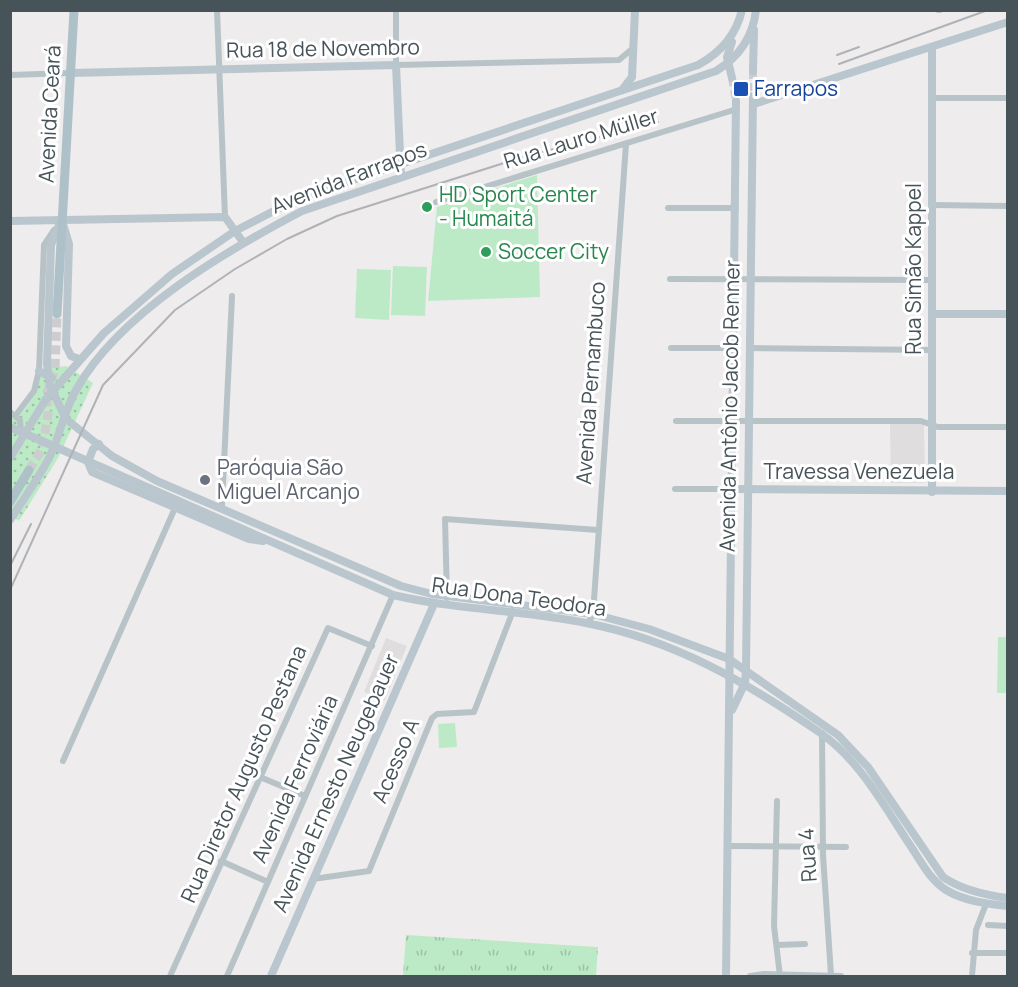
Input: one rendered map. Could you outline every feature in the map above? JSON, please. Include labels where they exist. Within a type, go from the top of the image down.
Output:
[{"type":"main road","name":"Avenida Ceará","points":[[57,314],[74,10]]},
{"type":"main road","points":[[621,91],[632,77],[635,10]]},
{"type":"main road","name":"Avenida Farrapos","points":[[10,458],[46,399],[80,359],[135,304],[172,273],[235,231],[299,198],[698,65],[716,53],[736,31],[742,10]]},
{"type":"main road","name":"Avenida Farrapos","points":[[10,520],[49,457],[76,391],[112,343],[182,283],[243,242],[303,210],[704,76],[729,63],[743,46],[754,26],[756,10]]},
{"type":"main road","points":[[932,47],[1008,22]]},
{"type":"main road","points":[[753,72],[754,26]]},
{"type":"main road","points":[[704,76],[718,75],[732,78],[728,50],[736,31]]},
{"type":"main road","name":"Rua Simão Kappel","points":[[932,47],[932,492]]},
{"type":"main road","name":"Avenida Antônio Jacob Renner","points":[[731,713],[745,682],[746,669],[750,227],[754,100],[932,47]]},
{"type":"main road","name":"Rua 18 de Novembro","points":[[71,74],[396,65]]},
{"type":"main road","points":[[396,65],[401,176]]},
{"type":"main road","name":"Avenida Antônio Jacob Renner","points":[[726,976],[731,713],[728,673],[732,603],[735,390],[736,105]]},
{"type":"main road","points":[[737,142],[753,143]]},
{"type":"main road","points":[[10,221],[225,217],[243,242]]},
{"type":"main road","name":"Avenida Ceará","points":[[62,220],[69,244],[66,346],[71,356],[80,359]]},
{"type":"main road","points":[[62,220],[51,245],[47,364],[56,402],[66,419],[112,456],[226,517]]},
{"type":"main road","points":[[736,226],[743,231],[750,227]]},
{"type":"main road","points":[[736,254],[744,251],[750,255]]},
{"type":"main road","points":[[932,314],[1008,314]]},
{"type":"main road","points":[[39,371],[49,378],[62,380]]},
{"type":"main road","points":[[735,390],[749,390]]},
{"type":"main road","points":[[10,427],[226,517]]},
{"type":"main road","points":[[255,525],[222,505],[155,475],[102,444],[93,449],[88,462],[92,472],[249,539],[275,543]]},
{"type":"main road","points":[[10,502],[29,470]]},
{"type":"main road","name":"Travessa Venezuela","points":[[732,489],[1008,491]]},
{"type":"main road","name":"Rua Dona Teodora","points":[[226,517],[255,525],[369,574],[432,594],[593,614],[675,638],[729,659],[838,735],[868,767],[943,877],[958,886],[1008,898]]},
{"type":"main road","name":"Rua Dona Teodora","points":[[226,517],[275,543],[393,595],[434,604],[513,611],[588,623],[671,647],[728,673],[822,734],[864,775],[936,882],[956,895],[986,904],[1008,906]]},
{"type":"main road","points":[[732,560],[747,560]]},
{"type":"main road","points":[[432,594],[434,604]]},
{"type":"main road","points":[[732,603],[747,602]]},
{"type":"main road","name":"Avenida Ernesto Neugebauer","points":[[271,976],[434,604]]},
{"type":"main road","points":[[671,647],[675,638]]},
{"type":"main road","points":[[711,652],[725,645],[730,638]]},
{"type":"street","points":[[217,10],[225,217]]},
{"type":"street","points":[[396,10],[396,65]]},
{"type":"street","name":"Rua 18 de Novembro","points":[[396,65],[620,60],[633,49]]},
{"type":"street","name":"Rua 18 de Novembro","points":[[10,75],[71,74]]},
{"type":"street","points":[[932,98],[1008,98]]},
{"type":"street","name":"Rua Lauro Müller","points":[[436,202],[626,144],[736,105]]},
{"type":"street","name":"Avenida Pernambuco","points":[[588,623],[593,614],[626,144]]},
{"type":"street","points":[[932,206],[1008,206]]},
{"type":"street","points":[[668,208],[736,208]]},
{"type":"street","points":[[19,444],[21,424],[13,413],[34,391],[39,371],[44,245],[62,220]]},
{"type":"street","points":[[670,279],[932,280]]},
{"type":"street","points":[[222,505],[232,296]]},
{"type":"street","points":[[671,348],[735,348]]},
{"type":"street","points":[[750,348],[932,350]]},
{"type":"street","points":[[676,420],[921,421],[938,427],[1008,427]]},
{"type":"street","name":"Travessa Venezuela","points":[[675,489],[732,489]]},
{"type":"street","points":[[63,761],[175,508]]},
{"type":"street","points":[[457,607],[446,595],[445,519],[598,530]]},
{"type":"street","name":"Avenida Ferroviária","points":[[227,976],[393,595]]},
{"type":"street","name":"Acesso A","points":[[313,879],[369,871],[432,718],[437,714],[474,712],[513,611]]},
{"type":"street","name":"Rua Diretor Augusto Pestana","points":[[170,976],[328,628],[372,646]]},
{"type":"street","name":"Rua 4","points":[[822,734],[823,847],[831,975]]},
{"type":"street","points":[[260,777],[305,796]]},
{"type":"street","points":[[777,801],[774,926],[780,976]]},
{"type":"street","points":[[728,846],[846,847]]},
{"type":"street","points":[[221,861],[268,882]]},
{"type":"street","points":[[972,976],[972,953],[976,930],[986,904]]},
{"type":"street","points":[[988,925],[1008,926]]},
{"type":"street","points":[[777,945],[805,944]]},
{"type":"street","points":[[972,953],[1008,953]]},
{"type":"street","points":[[750,976],[841,976]]},
{"type":"shaded area","points":[[890,424],[924,424],[925,483],[891,483]]},
{"type":"shaded area","points":[[386,638],[407,646],[385,700],[364,692]]},
{"type":"green space","name":"Soccer City","points":[[537,175],[540,297],[428,301],[437,207]]},
{"type":"green space","points":[[393,266],[427,267],[425,316],[391,315]]},
{"type":"green space","points":[[357,269],[391,270],[389,320],[355,318]]},
{"type":"green space","points":[[66,366],[93,383],[58,458],[19,521],[11,515],[11,417],[19,416],[31,400],[37,389],[42,369]]},
{"type":"green space","points":[[998,637],[1007,637],[1007,693],[997,693]]},
{"type":"green space","points":[[455,723],[457,747],[439,748],[438,724]]},
{"type":"green space","points":[[406,935],[598,947],[596,976],[403,976]]},
{"type":"tunnel","points":[[753,71],[753,96]]},
{"type":"tunnel","points":[[732,78],[736,101]]},
{"type":"tunnel","points":[[29,470],[42,449],[45,433],[48,414],[46,395],[55,370],[57,314]]},
{"type":"railway","points":[[839,64],[988,10]]},
{"type":"railway","points":[[837,55],[859,47]]},
{"type":"railway","points":[[612,125],[655,112]]},
{"type":"railway","points":[[10,590],[103,385],[175,310],[235,269],[287,239],[337,216],[523,157],[658,122]]},
{"type":"railway","points":[[10,566],[31,524]]},
{"type":"place","name":"Farrapos","points":[[741,89]]},
{"type":"place","name":"HD Sport Center - Humaitá","points":[[427,207]]},
{"type":"place","name":"Soccer City","points":[[486,252]]},
{"type":"place","name":"Paróquia São Miguel Arcanjo","points":[[205,480]]}]
